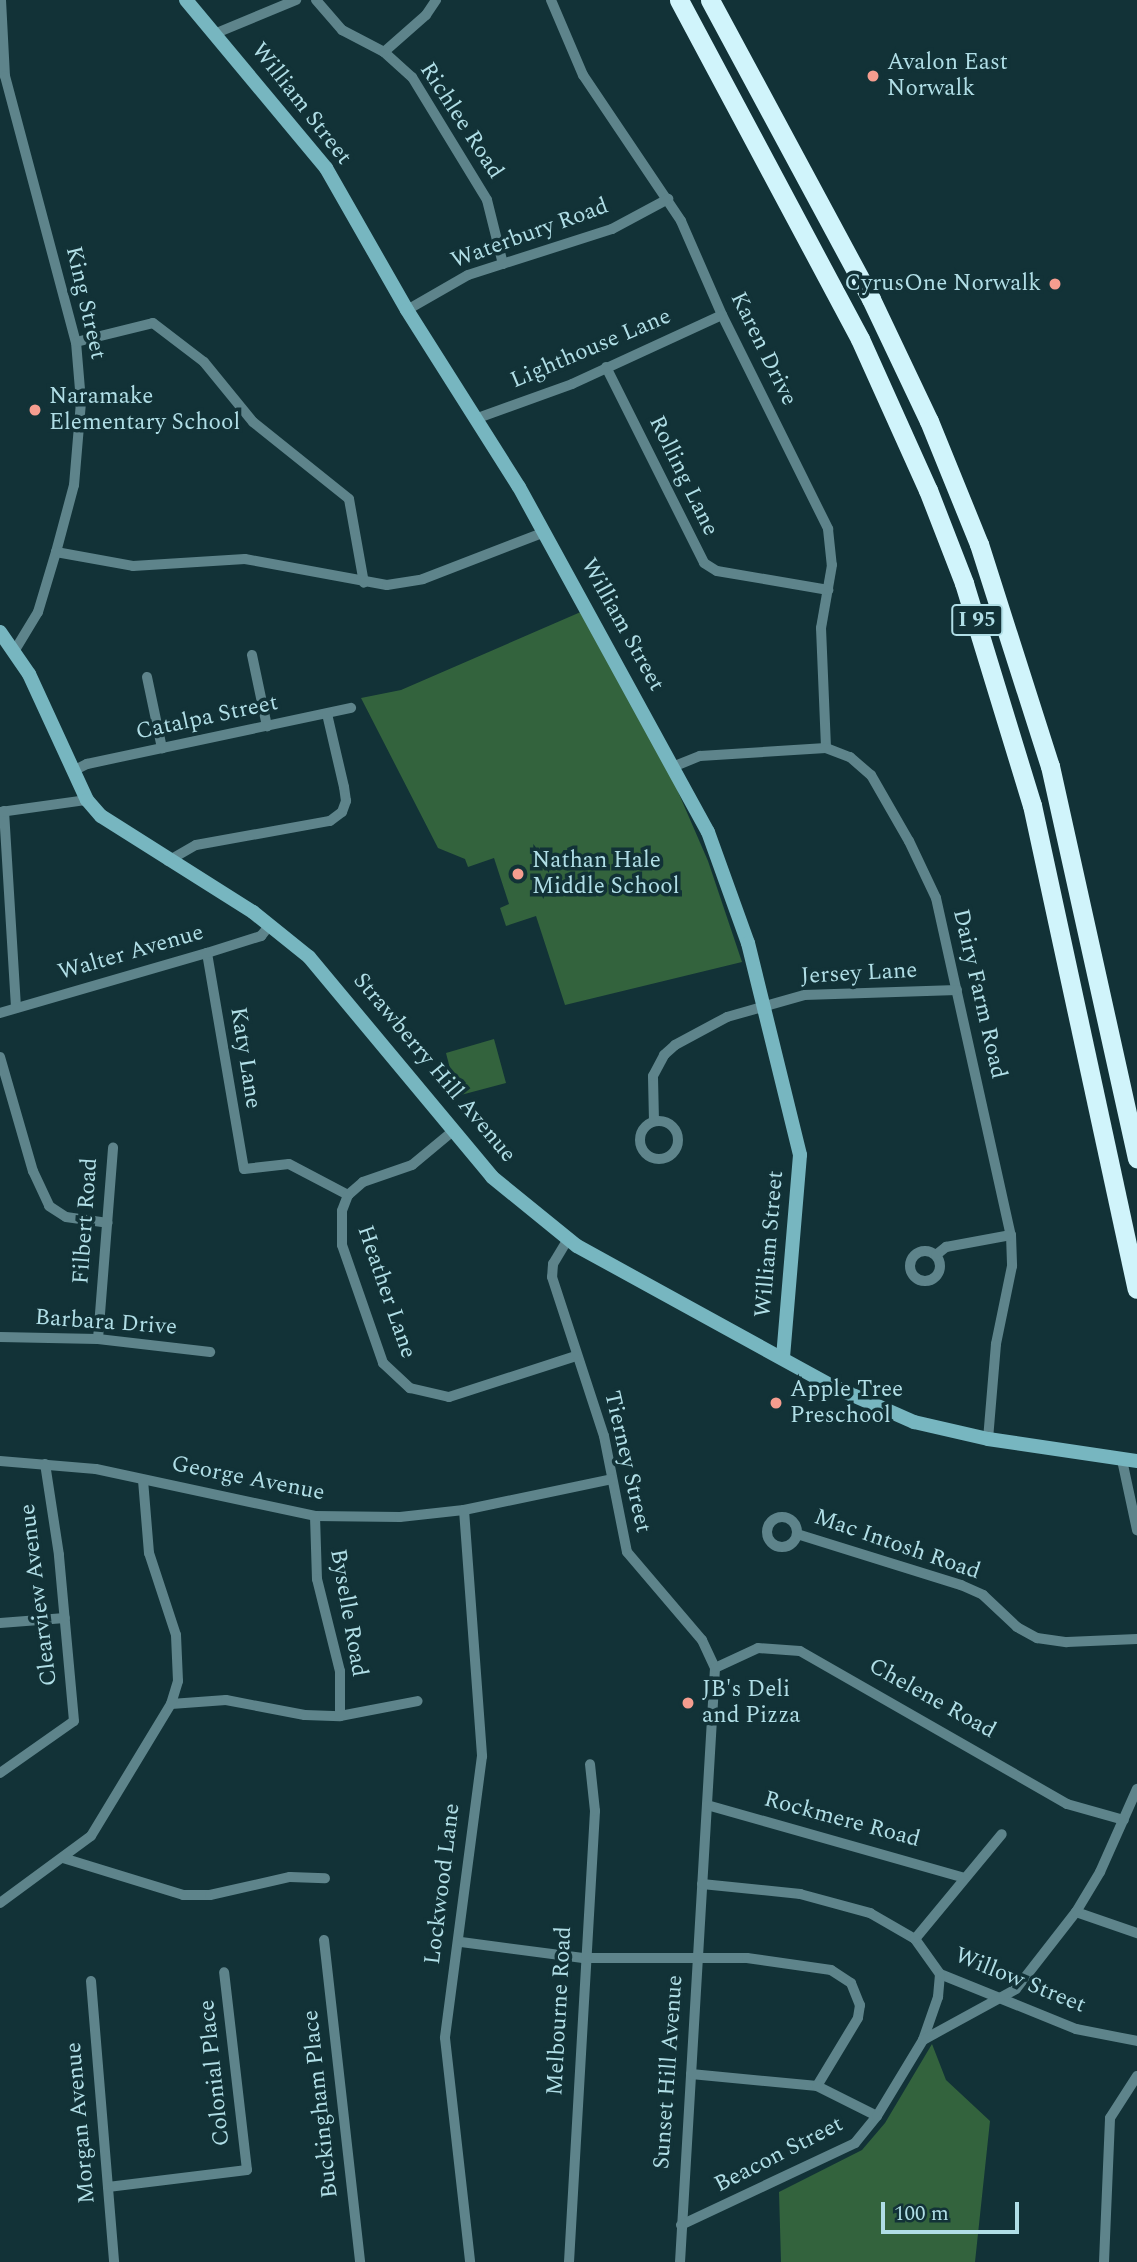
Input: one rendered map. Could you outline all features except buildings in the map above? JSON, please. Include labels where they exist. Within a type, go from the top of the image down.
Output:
[{"type":"highway","name":"I 95","points":[[679,0],[875,370],[928,491],[975,615],[1040,838],[1137,1289]]},
{"type":"highway","name":"I 95","points":[[710,0],[876,309],[979,544],[1050,765],[1137,1158]]},
{"type":"street","name":"King Street","points":[[1,0],[5,76],[76,342],[81,433],[74,485],[38,612],[15,650]]},
{"type":"street","name":"William Street","points":[[186,0],[326,168],[407,310],[545,532],[675,766],[729,887],[764,1006],[800,1155],[783,1358]]},
{"type":"street","points":[[214,34],[296,0]]},
{"type":"street","name":"Richlee Road","points":[[316,0],[342,30],[384,52],[412,77],[488,200],[503,264]]},
{"type":"street","points":[[384,52],[426,15],[436,0]]},
{"type":"street","name":"Karen Drive","points":[[551,0],[583,75],[668,199],[828,529],[832,565],[821,628],[826,748]]},
{"type":"street","name":"Waterbury Road","points":[[407,310],[468,275],[612,229],[668,199]]},
{"type":"street","name":"Lighthouse Lane","points":[[475,418],[606,367],[722,315]]},
{"type":"street","points":[[76,342],[153,323],[204,362],[253,422],[349,499],[364,583]]},
{"type":"street","name":"Rolling Lane","points":[[606,367],[704,563],[717,571],[828,590]]},
{"type":"street","points":[[56,552],[133,566],[245,559],[364,583],[423,579],[545,532]]},
{"type":"street","name":"Strawberry Hill Avenue","points":[[0,632],[15,650],[87,800],[121,832],[269,926],[336,984],[492,1177],[568,1239],[783,1358],[883,1409],[988,1439],[1130,1460]]},
{"type":"street","points":[[252,655],[267,726]]},
{"type":"street","points":[[148,677],[162,748]]},
{"type":"street","name":"Catalpa Street","points":[[73,771],[87,764],[351,708]]},
{"type":"street","points":[[168,861],[196,845],[330,821],[342,811],[346,801],[344,786],[327,714]]},
{"type":"street","name":"Dairy Farm Road","points":[[675,766],[700,756],[826,748],[850,757],[871,775],[909,841],[936,898],[1011,1235],[1012,1266],[996,1344],[988,1439]]},
{"type":"street","points":[[16,1008],[2,811],[87,800]]},
{"type":"street","name":"Walter Avenue","points":[[0,1013],[261,936],[269,926]]},
{"type":"street","name":"Katy Lane","points":[[208,953],[244,1169],[289,1164],[348,1195]]},
{"type":"street","name":"Jersey Lane","points":[[654,1121],[653,1076],[664,1055],[675,1045],[727,1017],[764,1006],[845,991],[957,990]]},
{"type":"street","points":[[0,1057],[33,1171],[49,1206],[66,1217],[108,1223]]},
{"type":"street","points":[[348,1195],[372,1177],[412,1165],[453,1131]]},
{"type":"street","name":"Filbert Road","points":[[98,1339],[113,1148]]},
{"type":"street","name":"Heather Lane","points":[[348,1195],[339,1228],[342,1245],[383,1363],[393,1377],[429,1395],[449,1397],[576,1356]]},
{"type":"street","points":[[936,1255],[946,1247],[1011,1235]]},
{"type":"street","name":"Tierney Street","points":[[568,1239],[555,1259],[552,1277],[604,1436],[627,1552],[702,1640],[715,1668]]},
{"type":"street","name":"Barbara Drive","points":[[0,1337],[98,1339],[210,1352]]},
{"type":"street","points":[[1130,1460],[1137,1530]]},
{"type":"street","name":"George Avenue","points":[[0,1461],[96,1469],[315,1516],[400,1517],[464,1510],[612,1479]]},
{"type":"street","name":"Clearview Avenue","points":[[0,1773],[74,1721],[65,1618],[45,1464]]},
{"type":"street","points":[[0,1903],[63,1858],[106,1816],[171,1704],[178,1681],[176,1635],[149,1553],[143,1480]]},
{"type":"street","name":"Lockwood Lane","points":[[464,1510],[483,1733],[461,1942],[446,2002],[445,2038],[470,2262]]},
{"type":"street","name":"Byselle Road","points":[[315,1516],[317,1578],[340,1671],[340,1716]]},
{"type":"street","name":"Mac Intosh Road","points":[[797,1534],[961,1585],[983,1595],[1017,1627],[1037,1638],[1067,1642],[1137,1639]]},
{"type":"street","points":[[0,1623],[65,1618]]},
{"type":"street","name":"Chelene Road","points":[[715,1668],[758,1648],[800,1651],[1067,1804],[1124,1820]]},
{"type":"street","points":[[702,1884],[715,1668]]},
{"type":"street","points":[[171,1704],[226,1700],[305,1715],[340,1716],[418,1701]]},
{"type":"street","name":"Melbourne Road","points":[[569,2262],[583,1958],[595,1811],[590,1764]]},
{"type":"street","name":"Beacon Street","points":[[681,2225],[841,2152],[877,2116],[923,2040],[946,2024],[1016,1989],[1076,1912],[1124,1820],[1137,1789]]},
{"type":"street","name":"Rockmere Road","points":[[707,1805],[965,1878]]},
{"type":"street","points":[[915,1939],[1002,1834]]},
{"type":"street","points":[[63,1858],[183,1895],[210,1895],[290,1877],[325,1878]]},
{"type":"street","name":"Willow Street","points":[[702,1884],[834,1900],[870,1913],[915,1939],[940,1974],[1076,2029],[1137,2041]]},
{"type":"street","name":"Sunset Hill Avenue","points":[[680,2262],[702,1884]]},
{"type":"street","points":[[1076,1912],[1137,1933]]},
{"type":"street","name":"Buckingham Place","points":[[324,1940],[360,2262]]},
{"type":"street","points":[[461,1942],[583,1958],[698,1956],[809,1965],[831,1970],[850,1983],[860,2005],[858,2018],[817,2085]]},
{"type":"street","name":"Colonial Place","points":[[108,2187],[247,2170],[224,1972]]},
{"type":"street","points":[[923,2040],[938,1997],[940,1974]]},
{"type":"street","name":"Morgan Avenue","points":[[91,1980],[114,2262]]},
{"type":"street","points":[[691,2074],[817,2085],[877,2116]]},
{"type":"street","points":[[1104,2262],[1109,2126],[1137,2076]]},
{"type":"green space","name":"Nathan Hale Middle School","points":[[583,611],[666,764],[708,861],[742,962],[565,1005],[536,916],[506,926],[500,908],[509,904],[494,858],[468,867],[465,859],[438,848],[361,698],[401,690]]},
{"type":"green space","points":[[494,1039],[506,1083],[457,1096],[446,1053]]},
{"type":"green space","points":[[932,2044],[946,2080],[990,2121],[975,2262],[781,2262],[779,2192],[862,2150],[885,2123]]},
{"type":"place","name":"Avalon East Norwalk","points":[[873,76]]},
{"type":"place","name":"CyrusOne Norwalk","points":[[1055,284]]},
{"type":"place","name":"Naramake Elementary School","points":[[35,410]]},
{"type":"place","name":"Nathan Hale Middle School","points":[[518,874]]},
{"type":"place","name":"Apple Tree Preschool","points":[[776,1403]]},
{"type":"place","name":"JB's Deli and Pizza","points":[[688,1703]]}]
